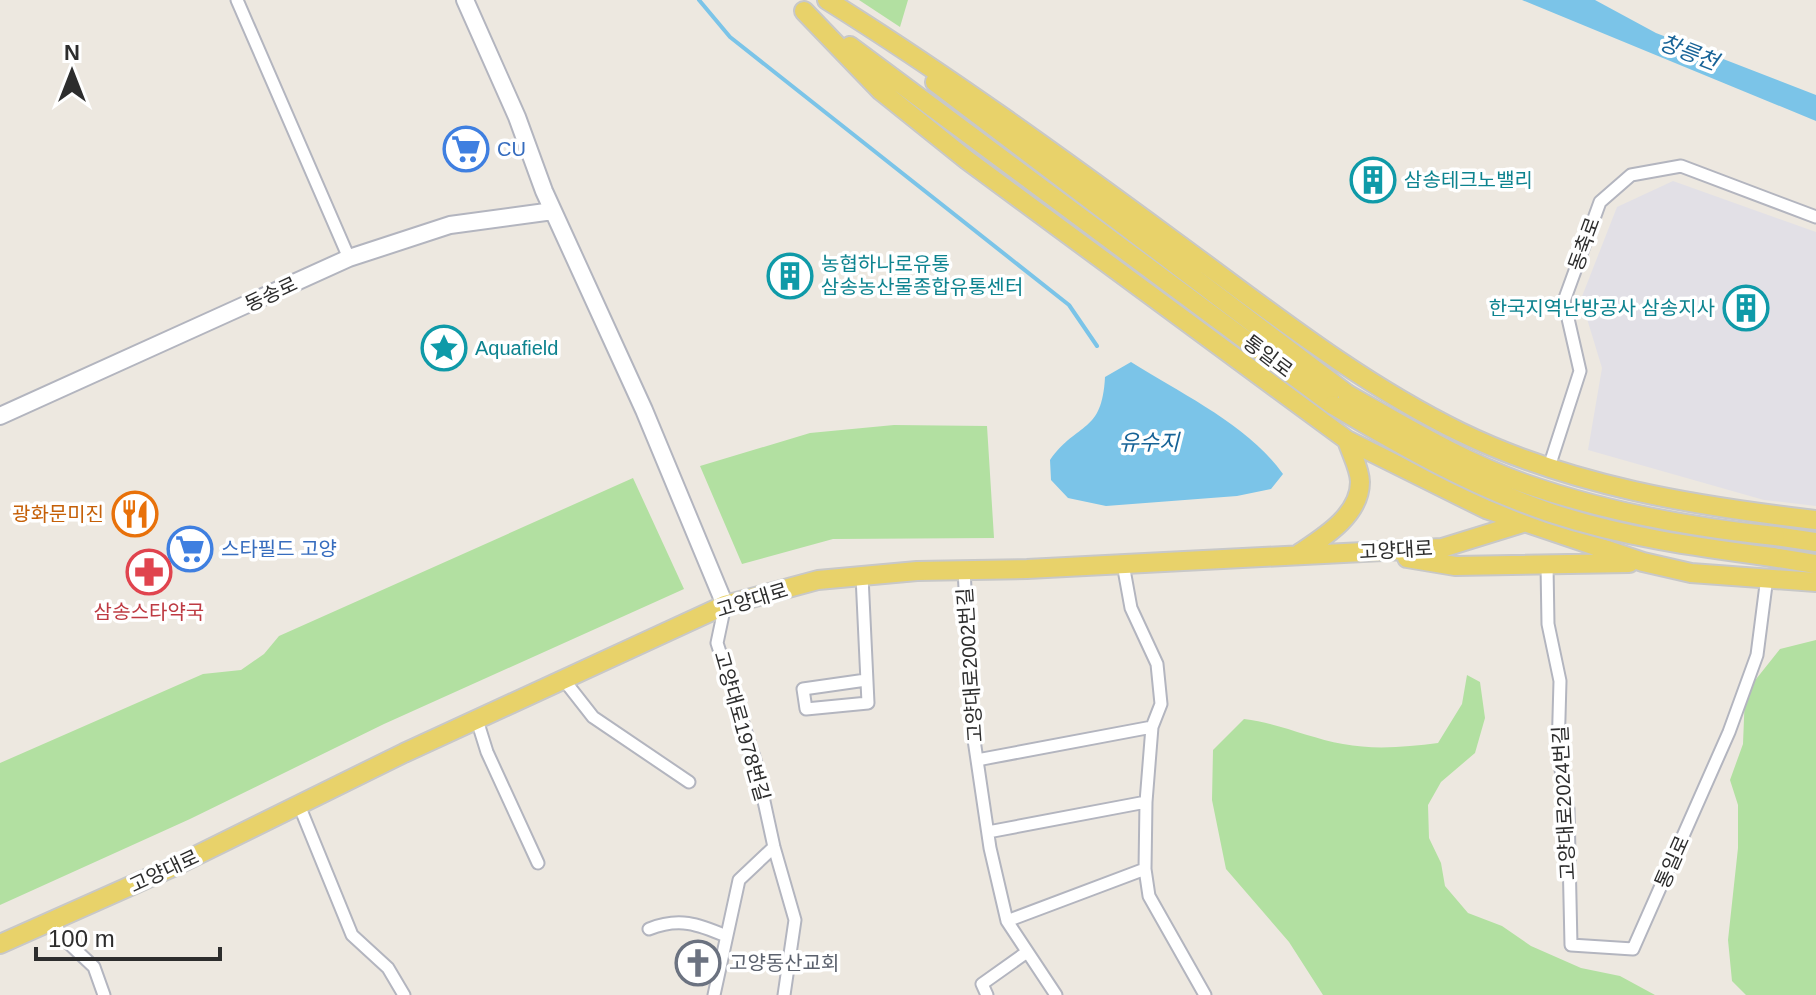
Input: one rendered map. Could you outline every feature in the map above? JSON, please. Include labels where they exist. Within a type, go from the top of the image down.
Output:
[{"type":"main road","points":[[465,0],[553,211],[644,410],[725,605]]},
{"type":"main road","points":[[827,0],[1003,114],[1359,377],[1462,433],[1549,467],[1659,499],[1816,520]]},
{"type":"main road","name":"통일로","points":[[827,0],[1394,441],[1468,479],[1551,513],[1663,542],[1816,564]]},
{"type":"main road","points":[[798,6],[881,91],[967,160],[1347,440],[1486,509],[1643,562],[1691,573],[1816,582]]},
{"type":"main road","name":"통일로","points":[[798,6],[1340,399],[1474,463],[1589,505],[1706,529],[1816,542]]},
{"type":"main road","name":"동송로","points":[[0,416],[349,258],[450,225],[553,211]]},
{"type":"main road","points":[[1300,553],[1333,531],[1358,493],[1360,482],[1347,440]]},
{"type":"main road","points":[[1523,523],[1549,467]]},
{"type":"main road","points":[[1691,573],[1673,553],[1671,532],[1677,516],[1693,504]]},
{"type":"main road","name":"고양대로","points":[[0,944],[725,605],[818,580],[862,576],[1442,548],[1523,523]]},
{"type":"main road","points":[[1382,553],[1455,566],[1643,562]]},
{"type":"street","points":[[237,0],[349,258]]},
{"type":"street","name":"동축로","points":[[1549,467],[1580,371],[1564,301],[1600,202],[1631,175],[1681,166],[1816,217]]},
{"type":"street","points":[[1123,564],[1125,589],[1157,664],[1161,704],[1152,727],[1146,802],[1145,869],[1149,896],[1205,995]]},
{"type":"street","name":"고양대로2024번길","points":[[1547,566],[1548,624],[1560,681],[1558,753],[1568,809],[1571,945]]},
{"type":"street","name":"고양대로2002번길","points":[[964,570],[977,760],[1007,921],[1056,995]]},
{"type":"street","points":[[862,576],[868,703],[806,709],[803,689],[866,680]]},
{"type":"street","name":"통일로","points":[[1571,945],[1633,949],[1729,732],[1752,668],[1767,577]]},
{"type":"street","name":"고양대로1978번길","points":[[725,605],[717,643],[755,760],[774,847],[795,920],[784,995]]},
{"type":"street","points":[[564,680],[593,717],[689,782]]},
{"type":"street","points":[[477,720],[487,752],[538,863]]},
{"type":"street","name":"고양대로2002번길","points":[[977,760],[1152,727]]},
{"type":"street","points":[[988,832],[1146,802]]},
{"type":"street","points":[[299,805],[352,935],[388,968],[404,995]]},
{"type":"street","points":[[714,995],[739,880],[774,847]]},
{"type":"street","points":[[1007,921],[1145,869]]},
{"type":"street","points":[[54,921],[62,937],[94,967],[104,995]]},
{"type":"street","points":[[649,929],[690,921],[726,936]]},
{"type":"street","points":[[987,995],[982,984],[1027,952]]},
{"type":"shaded area","points":[[1673,181],[1816,232],[1816,506],[1764,500],[1588,450],[1602,368],[1581,299],[1617,207]]},
{"type":"green space","points":[[859,0],[908,0],[900,27]]},
{"type":"green space","points":[[894,425],[987,426],[994,538],[833,539],[742,564],[700,466],[810,433]]},
{"type":"green space","points":[[633,478],[684,589],[384,724],[190,819],[0,905],[0,763],[203,674],[241,670],[264,654],[279,636]]},
{"type":"green space","points":[[1816,640],[1816,995],[1746,995],[1732,981],[1728,940],[1738,848],[1738,805],[1730,780],[1743,744],[1745,693],[1780,649]]},
{"type":"green space","points":[[1467,675],[1480,682],[1485,718],[1475,753],[1441,782],[1428,805],[1429,838],[1441,863],[1445,886],[1468,913],[1502,926],[1531,946],[1581,968],[1620,976],[1655,995],[1323,995],[1289,942],[1226,869],[1212,800],[1213,750],[1244,719],[1355,746],[1438,743],[1462,704]]},
{"type":"water","name":"창릉천","points":[[1522,0],[1595,0],[1656,33],[1816,95],[1816,121]]},
{"type":"water","name":"유수지","points":[[1131,362],[1233,425],[1251,440],[1283,474],[1271,489],[1237,496],[1106,506],[1068,498],[1051,480],[1050,460],[1094,418],[1103,395],[1105,377]]},
{"type":"waterway","points":[[699,0],[730,37],[1069,305],[1097,346]]},
{"type":"place","name":"CU","points":[[466,149]]},
{"type":"place","name":"삼송테크노밸리","points":[[1373,180]]},
{"type":"place","name":"농협하나로유통 삼송농산물종합유통센터","points":[[790,276]]},
{"type":"place","name":"한국지역난방공사 삼송지사","points":[[1746,308]]},
{"type":"place","name":"Aquafield","points":[[444,348]]},
{"type":"place","name":"광화문미진","points":[[135,514]]},
{"type":"place","name":"스타필드 고양","points":[[190,549]]},
{"type":"place","name":"삼송스타약국","points":[[149,572]]},
{"type":"place","name":"고양동산교회","points":[[698,963]]}]
